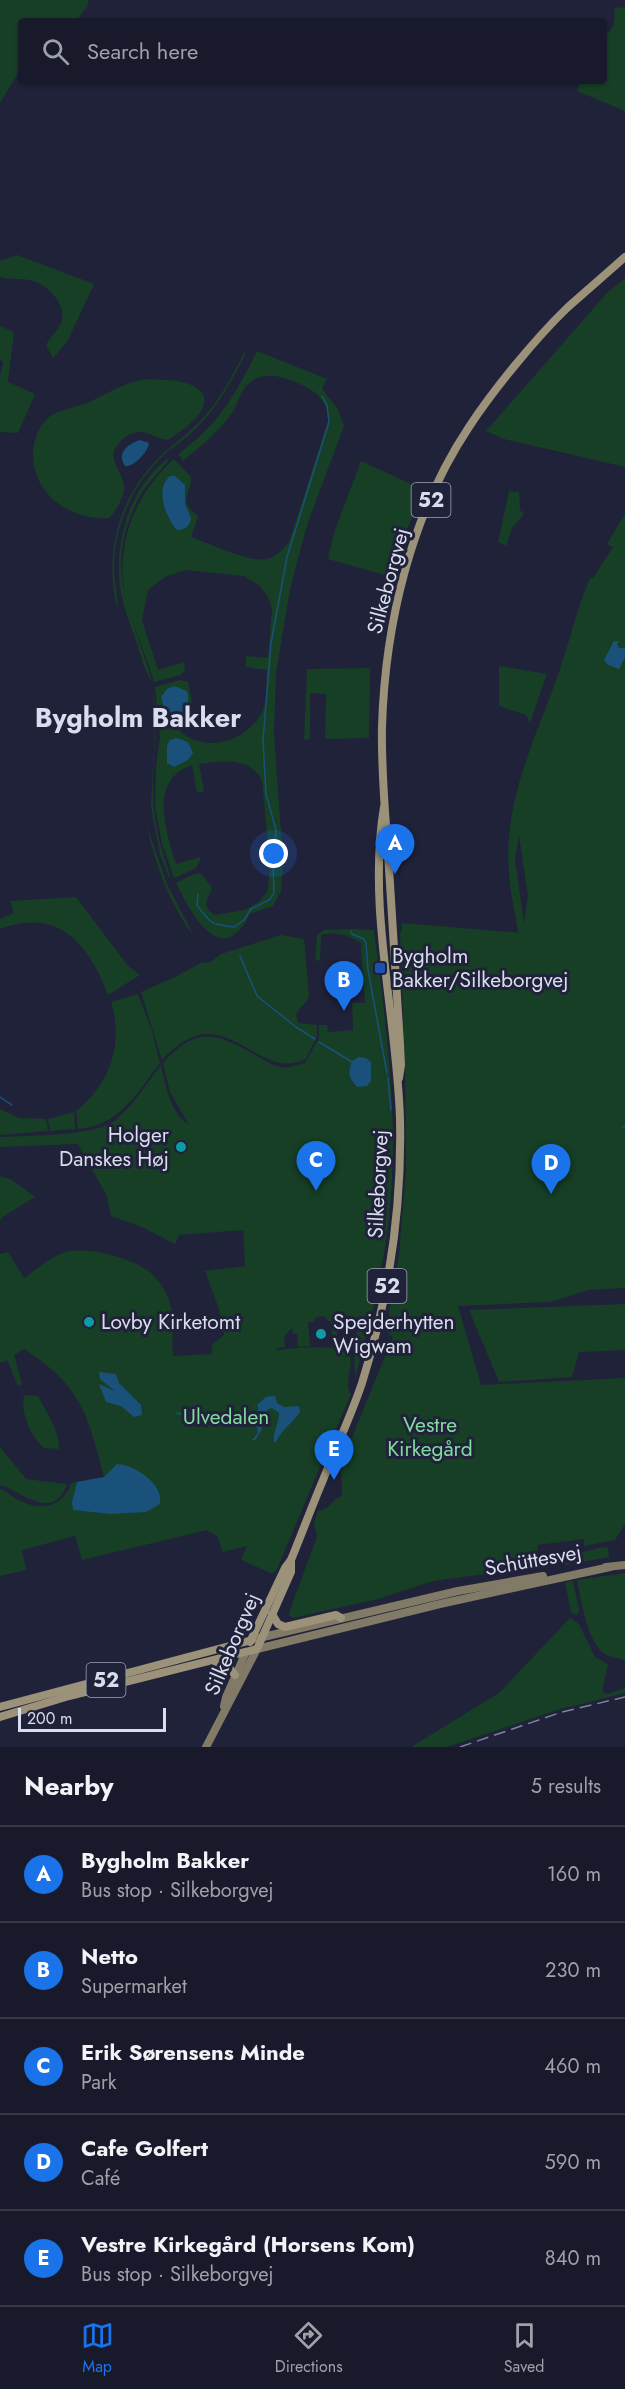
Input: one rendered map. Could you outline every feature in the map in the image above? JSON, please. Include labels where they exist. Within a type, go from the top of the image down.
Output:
[{"type":"main road","name":"Silkeborgvej","points":[[224,1711],[226,1697],[235,1675],[285,1568],[291,1560],[354,1404],[372,1350],[392,1256],[399,1182],[398,1081],[401,1065],[384,807],[382,729],[384,688],[392,630],[411,554],[432,500],[470,426],[524,356],[566,309],[625,257]]},
{"type":"main road","name":"Silkeborgvej","points":[[206,1747],[257,1649],[291,1572],[291,1560]]},
{"type":"main road","points":[[610,1567],[625,1565]]},
{"type":"main road","name":"Schüttesvej","points":[[0,1707],[341,1618],[459,1592],[610,1567]]},
{"type":"main road","name":"Schüttesvej","points":[[0,1717],[147,1676],[440,1604],[610,1567]]},
{"type":"main road","points":[[272,1614],[275,1622],[285,1627],[336,1615],[341,1618]]},
{"type":"main road","name":"Schüttesvej","points":[[147,1676],[181,1673],[219,1663],[229,1666],[235,1675]]},
{"type":"green space","points":[[0,0],[89,0],[87,7],[78,18],[18,18],[18,73],[0,103]]},
{"type":"green space","points":[[625,7],[625,111],[577,91],[580,84],[607,84],[607,34],[614,24],[614,8]]},
{"type":"green space","points":[[17,255],[94,284],[67,342],[53,358],[46,345],[62,321],[63,315],[59,302],[39,283],[0,277],[0,261]]},
{"type":"green space","points":[[625,278],[625,467],[504,439],[486,431],[607,293]]},
{"type":"green space","points":[[0,326],[14,332],[8,382],[35,394],[18,433],[0,432],[0,375],[3,364],[0,358]]},
{"type":"green space","points":[[257,351],[327,379],[322,389],[338,409],[344,426],[307,525],[290,589],[276,673],[274,734],[283,861],[281,891],[273,906],[249,914],[243,926],[227,938],[217,937],[208,932],[192,912],[176,883],[201,873],[212,888],[206,902],[208,910],[215,915],[245,910],[260,901],[268,890],[270,865],[262,780],[256,772],[242,764],[225,761],[199,764],[204,791],[197,793],[192,765],[178,772],[170,782],[165,794],[164,808],[168,837],[176,864],[200,857],[200,861],[196,868],[174,878],[162,843],[155,807],[156,766],[160,737],[155,687],[180,680],[188,682],[193,706],[172,721],[182,733],[194,740],[208,743],[221,742],[235,738],[247,730],[257,720],[264,707],[267,670],[246,667],[246,656],[268,658],[272,609],[268,597],[259,585],[244,576],[185,570],[165,577],[148,590],[142,620],[158,670],[184,662],[185,671],[180,675],[154,682],[127,604],[123,584],[123,564],[125,544],[137,506],[147,489],[174,459],[191,477],[186,500],[191,510],[198,516],[191,537],[240,555],[259,559],[274,556],[289,542],[329,418],[317,394],[287,379],[272,376],[256,378],[244,389],[231,414],[213,435],[183,461],[178,454],[193,443],[225,408]]},
{"type":"green space","points":[[246,353],[238,369],[215,407],[196,428],[170,450],[169,448],[195,427],[213,406]]},
{"type":"green space","points":[[147,379],[179,381],[200,390],[204,398],[199,414],[167,440],[144,432],[133,433],[123,439],[117,446],[114,459],[124,484],[124,490],[114,513],[109,518],[95,518],[68,510],[47,493],[35,469],[34,446],[42,425],[49,417],[59,412],[87,403],[123,386]]},
{"type":"green space","points":[[167,450],[137,489],[118,533],[114,566],[117,608],[112,564],[120,522],[127,502],[138,483]]},
{"type":"green space","points":[[170,457],[140,496],[128,522],[121,568],[129,611],[152,681],[145,668],[123,600],[120,585],[120,550],[123,532],[135,498],[156,468]]},
{"type":"green space","points":[[361,461],[424,490],[385,575],[328,559],[335,530]]},
{"type":"green space","points":[[509,491],[519,492],[520,510],[524,514],[512,528],[506,546],[498,542]]},
{"type":"green space","name":"Vestre Kirkegård","points":[[625,514],[625,1288],[588,1290],[551,1302],[458,1306],[481,1385],[625,1378],[625,1524],[615,1540],[584,1546],[584,1539],[538,1545],[537,1567],[433,1581],[378,1599],[293,1618],[289,1615],[290,1610],[317,1537],[314,1522],[318,1511],[342,1496],[341,1464],[393,1337],[386,1331],[399,1254],[406,1171],[400,932],[402,923],[523,933],[518,932],[509,873],[508,847],[515,797],[585,590],[590,578],[593,578],[613,547],[607,544]],"holes":[[[519,836],[528,896],[524,923],[515,859]]]},
{"type":"green space","points":[[499,666],[547,674],[530,723],[526,715],[499,706]]},
{"type":"green space","points":[[370,668],[369,738],[325,739],[326,694],[310,693],[310,739],[304,740],[307,669]]},
{"type":"green space","points":[[155,723],[154,814],[171,878],[160,855],[151,807]]},
{"type":"green space","points":[[147,826],[167,884],[194,936],[178,912],[164,884]]},
{"type":"green space","points":[[76,897],[128,966],[140,975],[108,995],[91,960],[69,935],[55,927],[39,923],[21,923],[0,929],[0,919],[14,913],[10,901]]},
{"type":"green space","name":"Ulvedalen","points":[[324,930],[374,930],[383,1002],[392,1109],[392,1181],[389,1217],[375,1298],[355,1378],[354,1346],[359,1322],[337,1324],[337,1345],[333,1345],[331,1321],[328,1321],[325,1316],[316,1317],[314,1322],[308,1322],[310,1346],[298,1347],[297,1334],[293,1334],[292,1328],[284,1337],[285,1347],[276,1348],[277,1350],[332,1348],[349,1355],[351,1362],[348,1382],[351,1394],[277,1569],[273,1574],[241,1560],[247,1546],[223,1552],[217,1536],[207,1530],[82,1560],[75,1536],[22,1550],[26,1570],[0,1576],[0,1489],[18,1500],[44,1506],[58,1502],[68,1491],[71,1483],[104,1477],[87,1419],[70,1389],[58,1376],[24,1349],[14,1355],[22,1384],[18,1386],[7,1360],[0,1363],[0,1254],[8,1252],[24,1278],[63,1253],[83,1250],[109,1254],[143,1268],[157,1279],[169,1300],[173,1356],[212,1354],[212,1345],[224,1335],[219,1309],[205,1271],[245,1266],[243,1230],[179,1235],[175,1244],[142,1227],[111,1216],[107,1196],[78,1144],[0,1147],[0,1137],[62,1134],[107,1125],[129,1107],[161,1065],[173,1106],[189,1125],[170,1092],[163,1063],[175,1051],[197,1038],[218,1038],[230,1042],[279,1066],[291,1067],[305,1063],[319,1038],[319,1025],[327,1025],[328,1032],[353,1030],[352,1003],[365,1003],[361,943],[342,934],[321,935],[320,960],[315,961],[317,935]]},
{"type":"green space","points":[[281,935],[304,939],[309,996],[296,1015],[299,1023],[317,1025],[317,1036],[306,1059],[287,1063],[270,1060],[222,1036],[204,1034],[184,1041],[162,1060],[141,992],[201,963],[211,962],[221,954]]},
{"type":"green space","points":[[138,994],[152,1031],[160,1063],[135,1096],[116,1115],[92,1127],[78,1129],[76,1111],[98,1088],[115,1048],[115,1018],[111,1002]]},
{"type":"green space","points":[[0,1109],[19,1118],[46,1119],[48,1131],[0,1135]]},
{"type":"green space","points":[[74,1112],[75,1129],[50,1131],[48,1119]]},
{"type":"green space","points":[[0,1176],[12,1180],[35,1197],[1,1218],[0,1223]]},
{"type":"green space","points":[[625,1304],[625,1350],[579,1352],[572,1377],[499,1382],[469,1310]]},
{"type":"green space","points":[[24,1395],[38,1396],[55,1429],[59,1449],[44,1448],[35,1437],[25,1416]]},
{"type":"green space","points":[[0,1447],[26,1479],[67,1484],[61,1495],[54,1501],[46,1503],[0,1485]]},
{"type":"green space","points":[[603,1547],[608,1548],[609,1557],[565,1565],[567,1556]]},
{"type":"green space","points":[[625,1573],[625,1660],[602,1652],[592,1638],[577,1580]]},
{"type":"green space","points":[[573,1581],[579,1610],[577,1615],[571,1613],[565,1582]]},
{"type":"green space","points":[[570,1618],[579,1624],[595,1657],[608,1664],[602,1692],[608,1694],[625,1688],[625,1693],[557,1710],[447,1747],[411,1747],[499,1693]]},
{"type":"water","points":[[140,440],[149,443],[146,451],[136,462],[125,466],[123,453],[131,444]]},
{"type":"water","points":[[170,476],[175,476],[185,485],[185,504],[191,518],[188,525],[180,530],[177,530],[171,522],[163,501],[163,487]]},
{"type":"water","points":[[614,641],[619,641],[617,645],[619,648],[625,648],[625,657],[619,669],[608,665],[604,660]]},
{"type":"water","points":[[174,686],[187,691],[188,704],[181,713],[174,717],[166,715],[161,697],[167,689]]},
{"type":"water","points":[[176,738],[188,742],[193,753],[188,760],[174,767],[167,763],[167,746],[170,740]]},
{"type":"water","points":[[359,1057],[371,1062],[371,1081],[367,1086],[357,1087],[350,1075],[352,1061]]},
{"type":"water","points":[[99,1372],[116,1374],[119,1383],[141,1405],[142,1415],[134,1417],[121,1406],[106,1402],[99,1384],[115,1391],[100,1379]]},
{"type":"water","points":[[275,1396],[277,1403],[284,1407],[299,1406],[300,1412],[274,1442],[279,1413],[272,1408],[268,1409],[261,1431],[255,1440],[252,1440],[258,1433],[257,1427],[251,1423],[245,1426],[237,1423],[233,1415],[238,1411],[245,1411],[248,1416],[258,1415],[258,1404],[266,1397]]},
{"type":"water","points":[[117,1464],[132,1468],[147,1477],[158,1489],[160,1504],[146,1512],[111,1514],[73,1510],[72,1502],[77,1482],[104,1477]]},
{"type":"waterway","points":[[198,894],[197,905],[209,920],[215,924],[234,927],[244,920],[251,909],[269,900],[274,893],[273,863],[276,830],[266,794],[263,740],[271,643],[287,557],[329,422],[327,405],[322,396]]},
{"type":"waterway","points":[[351,931],[352,934],[364,939],[366,943],[368,970],[387,1073]]},
{"type":"waterway","points":[[240,956],[257,996],[315,1039]]},
{"type":"waterway","points":[[319,1042],[352,1062]]},
{"type":"waterway","points":[[388,1078],[391,1110]]},
{"type":"waterway","points":[[0,1097],[12,1105]]},
{"type":"waterway","points":[[177,1413],[191,1418],[199,1416],[212,1424],[237,1423]]},
{"type":"railway","points":[[460,1747],[562,1712],[625,1697]]},
{"type":"place","name":"Bygholm Bakker","points":[[395,874]]},
{"type":"place","name":"Bygholm Bakker/Silkeborgvej","points":[[380,968]]},
{"type":"place","name":"Netto","points":[[344,1011]]},
{"type":"place","name":"Holger Danskes Høj","points":[[181,1147]]},
{"type":"place","name":"Erik Sørensens Minde","points":[[316,1191]]},
{"type":"place","name":"Cafe Golfert","points":[[551,1194]]},
{"type":"place","name":"Lovby Kirketomt","points":[[89,1322]]},
{"type":"place","name":"Spejderhytten Wigwam","points":[[321,1334]]},
{"type":"place","name":"Vestre Kirkegård (Horsens Kom)","points":[[334,1480]]},
{"type":"district","name":"Bygholm Bakker","points":[[138,718]]}]
